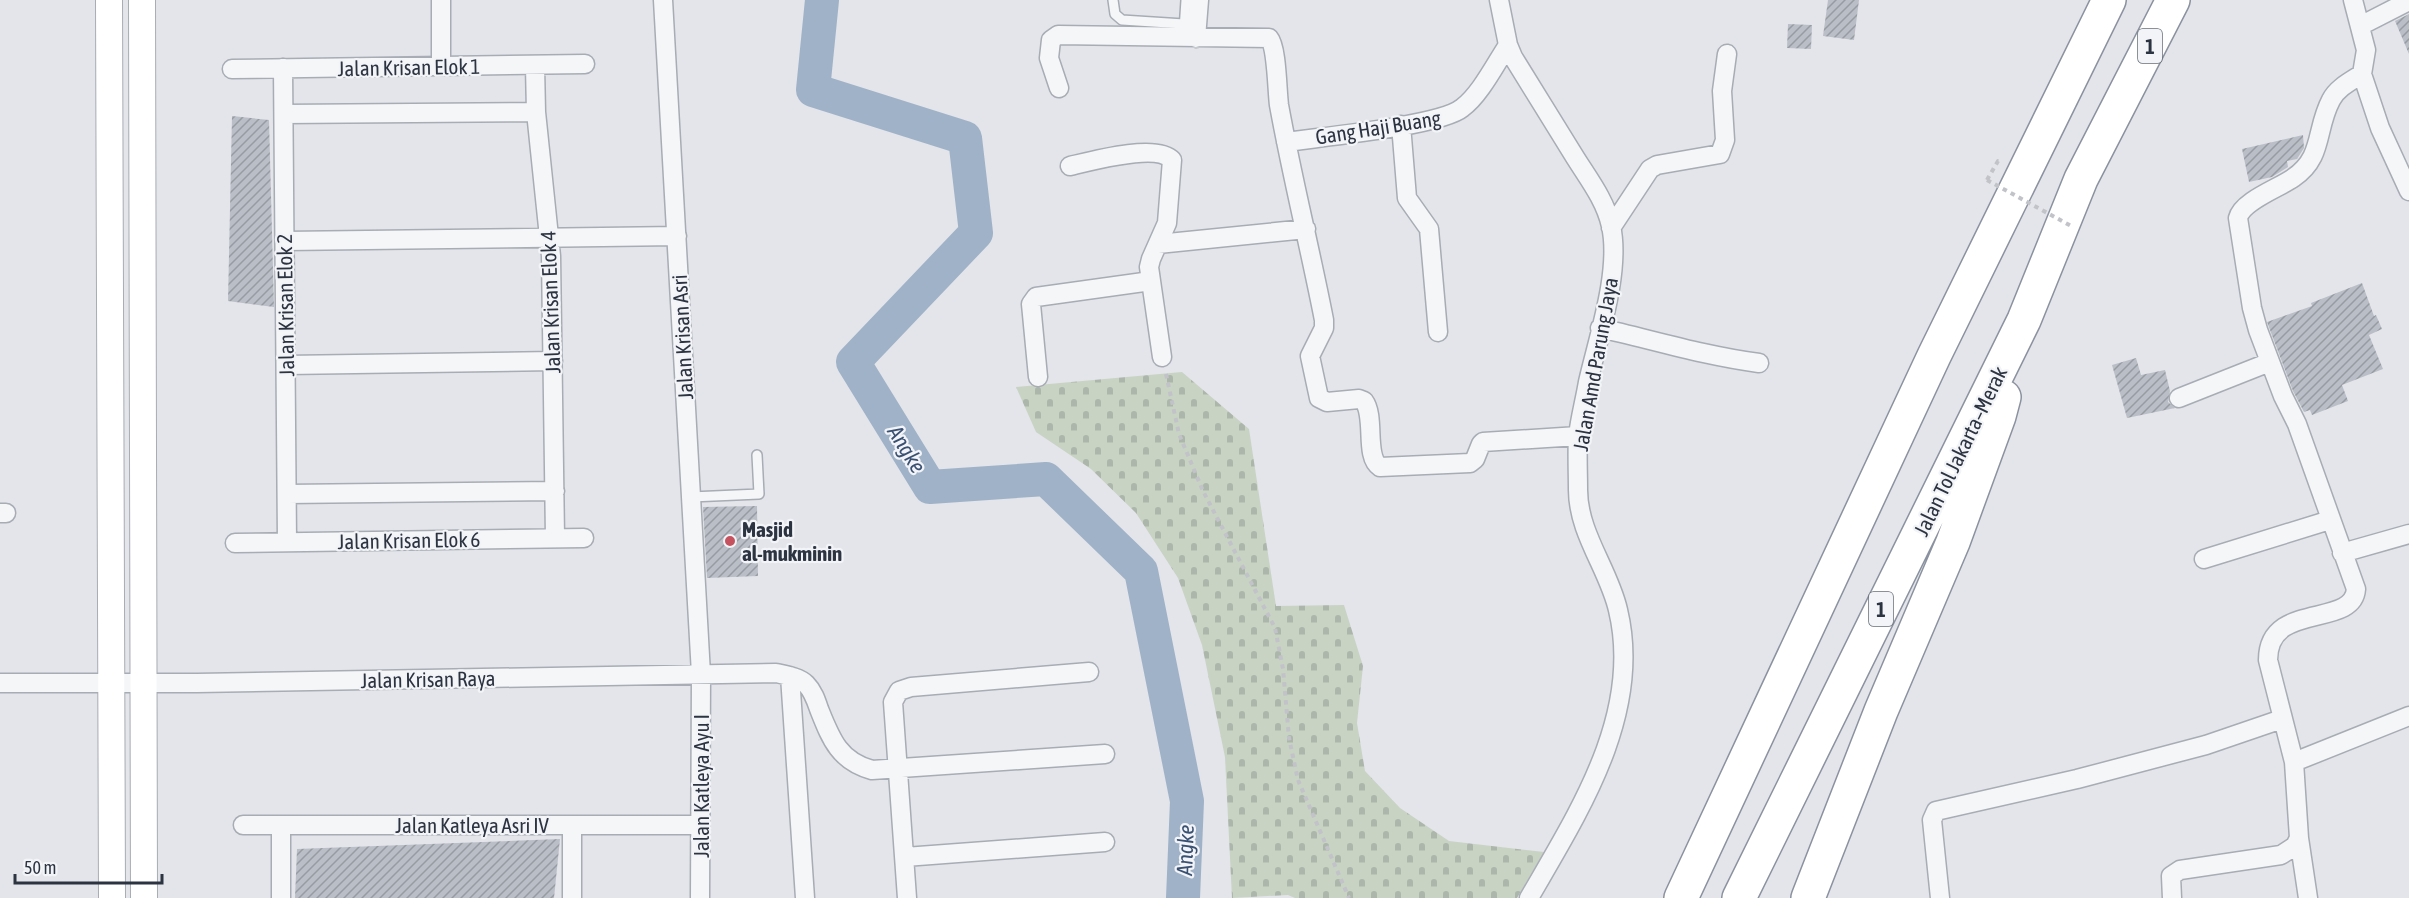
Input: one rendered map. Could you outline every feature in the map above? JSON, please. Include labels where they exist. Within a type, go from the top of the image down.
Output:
[{"type":"highway","points":[[1681,898],[1934,356],[2109,0]]},
{"type":"highway","name":"Jalan Tol Jakarta–Merak","points":[[1738,898],[2024,320],[2081,180],[2174,0]]},
{"type":"highway","points":[[1808,898],[1881,711],[1953,542],[2000,416],[2024,320]]},
{"type":"street","points":[[109,0],[112,898]]},
{"type":"street","points":[[142,0],[144,898]]},
{"type":"street","points":[[441,0],[441,66]]},
{"type":"street","name":"Jalan Krisan Asri","points":[[663,0],[701,674]]},
{"type":"street","points":[[1188,33],[1199,0]]},
{"type":"street","name":"Jalan Amd Parung Jaya","points":[[1499,0],[1508,45],[1513,57],[1602,201],[1611,228],[1610,284],[1578,436],[1578,494],[1582,516],[1619,611],[1622,658],[1621,690],[1615,722],[1593,780],[1529,898]]},
{"type":"street","points":[[2353,0],[2366,50],[2362,74],[2380,128],[2409,190]]},
{"type":"street","points":[[2360,26],[2409,1]]},
{"type":"street","points":[[1059,88],[1048,53],[1051,40],[1056,36],[1188,33],[1269,38],[1286,142],[1324,320],[1324,328],[1310,356],[1318,398],[1327,402],[1364,400],[1368,409],[1373,459],[1380,467],[1470,463],[1475,459],[1480,444],[1484,442],[1578,436]]},
{"type":"street","name":"Gang Haji Buang","points":[[1286,142],[1444,117],[1469,102],[1508,45]]},
{"type":"street","points":[[1611,228],[1650,169],[1657,165],[1720,154],[1725,140],[1722,91],[1727,54]]},
{"type":"street","name":"Jalan Krisan Elok 1","points":[[232,69],[585,64]]},
{"type":"street","name":"Jalan Krisan Elok 4","points":[[535,66],[536,112],[549,237],[554,361],[555,538]]},
{"type":"street","name":"Jalan Krisan Elok 2","points":[[283,68],[287,542]]},
{"type":"street","points":[[2308,898],[2299,838],[2294,762],[2268,660],[2268,648],[2278,630],[2288,624],[2345,607],[2352,602],[2356,589],[2297,424],[2283,396],[2252,308],[2238,218],[2239,212],[2305,169],[2315,156],[2320,127],[2331,99],[2341,88],[2362,74]]},
{"type":"street","points":[[284,114],[536,112]]},
{"type":"street","points":[[1401,124],[1407,198],[1429,229],[1438,332]]},
{"type":"street","points":[[1070,166],[1127,155],[1156,153],[1172,160],[1167,223],[1151,259],[1151,281],[1162,357]]},
{"type":"street","points":[[1158,244],[1306,229]]},
{"type":"street","points":[[285,241],[677,236]]},
{"type":"street","points":[[1038,377],[1031,304],[1036,297],[1151,281]]},
{"type":"street","points":[[1600,328],[1718,358],[1759,363]]},
{"type":"street","points":[[286,365],[554,361]]},
{"type":"street","points":[[2179,398],[2270,362]]},
{"type":"street","points":[[287,494],[555,491]]},
{"type":"street","points":[[2204,560],[2330,520]]},
{"type":"street","points":[[2342,553],[2409,534]]},
{"type":"street","name":"Jalan Krisan Elok 6","points":[[235,543],[584,538]]},
{"type":"street","name":"Jalan Krisan Raya","points":[[0,683],[144,683],[764,672],[790,676]]},
{"type":"street","points":[[907,898],[893,702],[899,691],[911,687],[1089,672]]},
{"type":"street","name":"Jalan Katleya Ayu I","points":[[700,898],[701,674]]},
{"type":"street","points":[[805,898],[790,676],[805,682],[815,697],[825,726],[835,745],[846,758],[857,766],[872,770],[1105,754]]},
{"type":"street","points":[[2294,762],[2409,716]]},
{"type":"street","points":[[1940,898],[1932,820],[1936,811],[2077,779],[2206,745],[2282,719]]},
{"type":"street","name":"Jalan Katleya Asri IV","points":[[243,825],[700,825]]},
{"type":"street","points":[[281,825],[281,898]]},
{"type":"street","points":[[572,825],[572,898]]},
{"type":"street","points":[[2172,898],[2171,876],[2180,870],[2281,855],[2295,846],[2299,838]]},
{"type":"street","points":[[904,856],[1105,842]]},
{"type":"lane","points":[[1113,0],[1115,14],[1122,20],[1188,33],[1186,0]]},
{"type":"lane","points":[[691,497],[759,494],[757,455]]},
{"type":"path","points":[[1987,180],[2073,227]]},
{"type":"path","points":[[1162,357],[1179,434],[1195,472],[1275,628],[1283,669],[1289,738],[1299,780],[1348,898]]},
{"type":"green space","points":[[1182,372],[1249,429],[1276,606],[1344,605],[1363,666],[1357,723],[1365,771],[1400,808],[1449,841],[1544,852],[1517,898],[1295,898],[1288,895],[1232,898],[1225,757],[1202,645],[1178,578],[1136,513],[1091,469],[1036,432],[1016,387]]},
{"type":"building","points":[[1828,0],[1859,0],[1854,40],[1823,36]]},
{"type":"building","points":[[2409,14],[2409,54],[2395,21]]},
{"type":"building","points":[[1788,24],[1812,25],[1811,49],[1787,48]]},
{"type":"building","points":[[232,116],[269,120],[274,307],[228,301]]},
{"type":"building","points":[[2303,135],[2304,148],[2297,159],[2287,161],[2288,167],[2272,177],[2249,182],[2242,149]]},
{"type":"building","points":[[2362,283],[2374,316],[2376,315],[2382,329],[2369,335],[2383,369],[2342,385],[2348,401],[2312,415],[2310,410],[2304,412],[2293,391],[2267,322],[2312,306],[2311,303]]},
{"type":"building","points":[[2136,358],[2141,375],[2165,370],[2170,391],[2168,402],[2175,408],[2127,418],[2112,365]]},
{"type":"building","name":"Masjid al-mukminin","points":[[757,506],[758,576],[707,578],[703,507]]},
{"type":"building","points":[[560,839],[554,898],[295,898],[297,849]]},
{"type":"waterway","name":"Angke","points":[[822,0],[813,90],[965,138],[976,233],[853,362],[930,487],[1046,479],[1141,571],[1187,801],[1183,898]]},
{"type":"place","name":"Masjid al-mukminin","points":[[730,541]]}]
